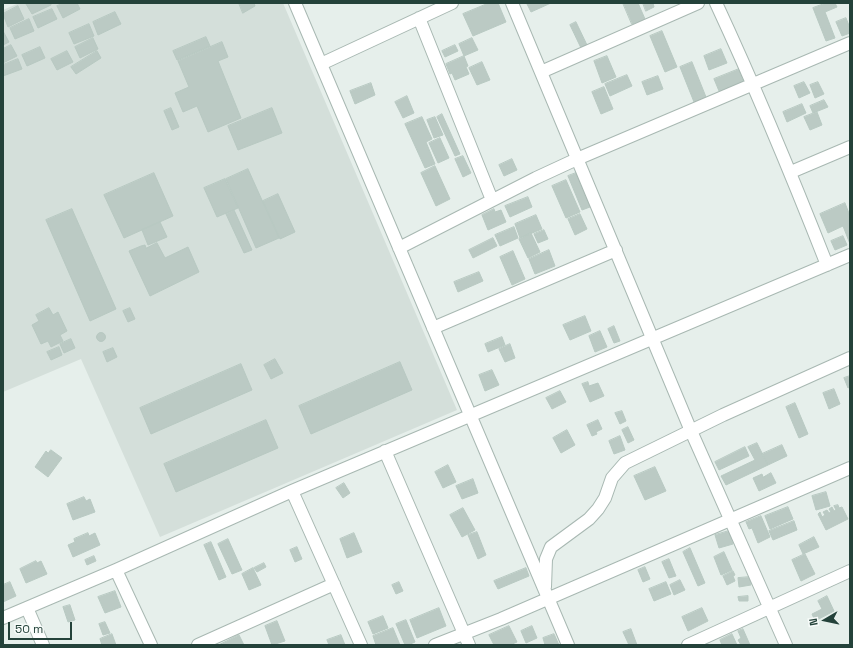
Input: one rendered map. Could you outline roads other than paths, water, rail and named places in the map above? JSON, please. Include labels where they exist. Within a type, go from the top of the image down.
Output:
[{"type":"street","points":[[295,3],[568,645]]},
{"type":"street","points":[[321,64],[452,3]]},
{"type":"street","points":[[512,3],[690,431],[786,645]]},
{"type":"street","points":[[541,72],[698,3]]},
{"type":"street","points":[[716,3],[753,84],[827,265]]},
{"type":"street","points":[[419,18],[492,200]]},
{"type":"street","points":[[399,248],[492,200],[577,159],[850,43]]},
{"type":"street","points":[[790,172],[850,147]]},
{"type":"street","points":[[433,328],[616,250]]},
{"type":"street","points":[[3,618],[116,570],[385,451],[653,340],[850,255]]},
{"type":"street","points":[[547,594],[546,559],[551,547],[589,519],[598,509],[605,498],[612,478],[625,463],[723,415],[850,358]]},
{"type":"street","points":[[385,451],[466,640]]},
{"type":"street","points":[[435,645],[466,640],[547,594],[730,520],[850,468]]},
{"type":"street","points":[[292,491],[361,645]]},
{"type":"street","points":[[116,570],[151,645]]},
{"type":"street","points":[[688,645],[850,571]]},
{"type":"street","points":[[198,645],[334,584]]},
{"type":"street","points":[[27,608],[43,645]]}]
